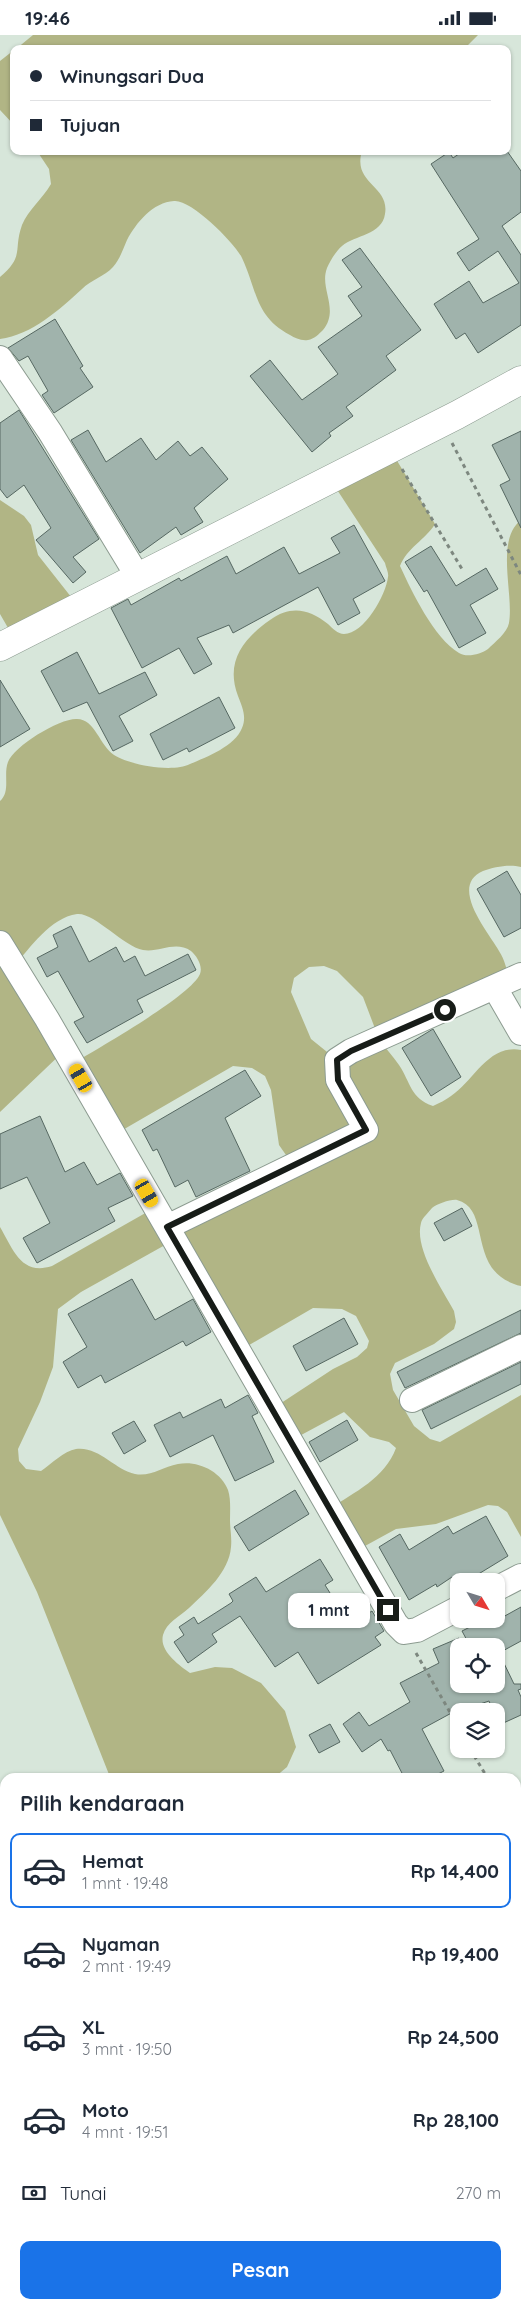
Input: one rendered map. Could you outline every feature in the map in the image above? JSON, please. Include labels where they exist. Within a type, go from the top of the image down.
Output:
[{"type":"street","points":[[0,358],[50,433],[138,577]]},
{"type":"street","points":[[0,647],[390,449],[521,380]]},
{"type":"street","points":[[0,943],[47,1019],[396,1624],[404,1632],[417,1630],[450,1614]]},
{"type":"street","points":[[167,1227],[366,1130],[338,1080],[337,1060],[351,1051],[521,975]]},
{"type":"street","points":[[495,988],[521,1033]]},
{"type":"street","points":[[412,1400],[521,1347]]},
{"type":"street","points":[[505,1584],[521,1576]]},
{"type":"path","points":[[442,422],[521,575]]},
{"type":"path","points":[[390,449],[462,569]]},
{"type":"path","points":[[404,1632],[450,1712]]},
{"type":"path","points":[[475,1758],[485,1773]]},
{"type":"green space","points":[[33,35],[478,35],[468,45],[21,45]]},
{"type":"green space","points":[[10,53],[10,121],[0,110],[0,61]]},
{"type":"green space","points":[[40,155],[361,155],[360,162],[362,171],[382,197],[385,204],[385,214],[379,226],[367,234],[347,242],[331,259],[325,276],[330,307],[328,322],[321,332],[310,339],[298,339],[279,328],[270,320],[258,302],[242,258],[231,242],[201,214],[182,202],[174,201],[159,205],[140,220],[127,240],[118,261],[110,270],[86,286],[55,313],[34,327],[12,337],[0,339],[0,277],[8,270],[16,258],[22,225],[51,184],[49,169]]},
{"type":"green space","points":[[390,449],[435,524],[407,554],[400,566],[417,601],[441,637],[459,653],[466,655],[478,654],[488,649],[508,627],[510,611],[507,554],[513,529],[521,520],[521,867],[502,866],[483,871],[473,878],[469,887],[474,910],[501,954],[510,981],[379,1039],[399,1065],[415,1094],[425,1103],[433,1106],[447,1099],[459,1089],[490,1058],[509,1050],[521,1050],[521,1286],[504,1279],[492,1268],[486,1255],[474,1215],[468,1206],[454,1200],[434,1206],[422,1221],[420,1233],[422,1244],[430,1268],[454,1311],[456,1322],[454,1329],[434,1344],[395,1363],[390,1374],[393,1390],[414,1426],[430,1439],[440,1442],[521,1395],[521,1537],[507,1512],[498,1506],[488,1505],[436,1524],[396,1529],[354,1552],[329,1509],[377,1476],[385,1468],[396,1448],[389,1442],[370,1437],[344,1412],[290,1441],[272,1409],[333,1369],[357,1357],[367,1348],[369,1341],[356,1316],[342,1309],[313,1308],[239,1351],[174,1240],[81,1292],[58,1309],[53,1367],[40,1402],[18,1449],[19,1461],[26,1469],[41,1471],[67,1452],[84,1449],[92,1451],[128,1472],[135,1474],[146,1474],[172,1465],[185,1463],[208,1468],[220,1477],[225,1483],[230,1497],[231,1547],[229,1556],[216,1581],[167,1627],[163,1635],[164,1647],[171,1657],[190,1673],[215,1667],[232,1668],[261,1683],[285,1711],[296,1747],[287,1767],[280,1773],[108,1773],[37,1592],[0,1515],[0,1227],[14,1252],[25,1264],[41,1268],[52,1266],[156,1207],[167,1227],[293,1165],[279,1145],[271,1090],[265,1076],[252,1068],[233,1066],[114,1135],[72,1064],[142,1022],[180,995],[193,984],[200,974],[201,968],[199,961],[191,951],[185,948],[173,947],[143,950],[127,942],[92,918],[84,915],[77,914],[58,921],[34,942],[14,966],[65,1050],[0,1112],[0,801],[5,793],[8,762],[19,748],[38,734],[60,723],[77,719],[88,723],[114,755],[140,765],[162,768],[182,767],[212,754],[233,740],[242,728],[244,716],[235,684],[235,662],[239,652],[252,635],[278,615],[293,611],[307,612],[314,615],[342,634],[352,632],[366,621],[383,593],[388,575],[385,563],[330,479]],"holes":[[[324,966],[337,971],[363,997],[379,1039],[337,1060],[311,1039],[291,992],[294,978],[309,967]]]},
{"type":"green space","points":[[0,500],[24,516],[31,525],[38,555],[79,607],[15,640],[0,614]]},
{"type":"building","points":[[444,155],[451,155],[453,158],[457,155],[510,155],[521,171],[521,212],[502,226],[521,255],[521,325],[478,353],[465,333],[456,339],[434,304],[469,281],[483,303],[519,283],[498,251],[469,271],[457,253],[479,239],[431,164]]},
{"type":"building","points":[[360,248],[421,330],[386,356],[396,370],[346,407],[353,416],[329,433],[331,436],[312,452],[250,376],[270,360],[302,400],[338,374],[318,347],[362,316],[348,296],[362,287],[342,260]]},
{"type":"building","points":[[55,319],[83,366],[80,368],[93,387],[54,413],[42,395],[48,391],[28,356],[19,361],[8,348]]},
{"type":"building","points":[[19,410],[99,539],[73,557],[86,572],[73,583],[36,540],[51,528],[24,485],[7,498],[0,489],[0,423]]},
{"type":"building","points":[[88,430],[106,462],[141,438],[156,460],[178,441],[190,456],[202,447],[228,479],[194,508],[203,522],[181,535],[176,527],[140,553],[71,440]]},
{"type":"building","points":[[521,431],[521,528],[500,485],[510,480],[492,445]]},
{"type":"building","points":[[354,525],[385,581],[353,599],[360,613],[338,625],[318,587],[233,633],[229,625],[197,638],[212,664],[194,674],[179,648],[142,668],[111,608],[128,599],[131,605],[179,578],[181,581],[227,556],[236,574],[284,547],[299,574],[340,553],[331,538]]},
{"type":"building","points":[[431,546],[456,586],[486,568],[498,589],[470,605],[486,633],[459,648],[427,590],[424,592],[405,562]]},
{"type":"building","points":[[77,652],[99,694],[145,672],[157,695],[119,716],[133,741],[113,751],[87,702],[63,712],[41,671]]},
{"type":"building","points":[[0,680],[30,729],[0,747]]},
{"type":"building","points":[[219,697],[235,728],[189,752],[187,748],[163,760],[150,734]]},
{"type":"building","points":[[507,871],[521,895],[521,928],[504,937],[477,889]]},
{"type":"building","points":[[71,926],[89,962],[116,947],[124,962],[135,956],[145,976],[188,954],[196,970],[137,1000],[143,1012],[87,1043],[74,1022],[84,1017],[58,971],[47,977],[37,958],[58,947],[53,935]]},
{"type":"building","points":[[433,1029],[461,1077],[431,1096],[402,1048]]},
{"type":"building","points":[[245,1070],[261,1096],[225,1118],[250,1171],[196,1197],[188,1180],[175,1187],[157,1149],[153,1151],[142,1130]]},
{"type":"building","points":[[40,1116],[65,1172],[84,1162],[97,1185],[120,1173],[133,1196],[108,1208],[115,1221],[37,1263],[23,1238],[50,1223],[27,1177],[0,1189],[0,1134]]},
{"type":"building","points":[[462,1208],[472,1226],[444,1241],[434,1223]]},
{"type":"building","points":[[132,1279],[155,1320],[193,1299],[211,1332],[186,1346],[183,1341],[105,1383],[101,1375],[78,1388],[63,1362],[87,1347],[68,1314]]},
{"type":"building","points":[[521,1310],[521,1333],[405,1388],[397,1372]]},
{"type":"building","points":[[344,1318],[358,1344],[306,1371],[293,1346]]},
{"type":"building","points":[[521,1362],[521,1384],[431,1429],[422,1410]]},
{"type":"building","points":[[248,1395],[258,1413],[252,1416],[274,1462],[235,1481],[213,1435],[170,1457],[154,1425],[180,1412],[183,1418],[221,1399],[225,1408]]},
{"type":"building","points":[[347,1420],[358,1440],[320,1462],[309,1442]]},
{"type":"building","points":[[134,1421],[146,1441],[124,1454],[112,1433]]},
{"type":"building","points":[[295,1490],[309,1514],[249,1551],[234,1527]]},
{"type":"building","points":[[486,1516],[508,1556],[480,1573],[450,1573],[450,1578],[437,1587],[436,1584],[409,1600],[379,1547],[400,1534],[409,1550],[448,1526],[453,1534]]},
{"type":"building","points":[[320,1559],[333,1580],[325,1585],[350,1625],[372,1611],[384,1631],[375,1637],[381,1645],[318,1684],[298,1652],[275,1667],[240,1616],[212,1634],[217,1642],[188,1663],[174,1642],[184,1635],[179,1627],[194,1617],[198,1624],[231,1603],[233,1601],[229,1594],[256,1577],[266,1592]]},
{"type":"building","points":[[521,1607],[521,1641],[505,1650],[505,1638],[466,1638],[462,1631],[468,1628],[505,1628],[505,1616]]},
{"type":"building","points":[[450,1642],[450,1693],[505,1693],[505,1665],[514,1684],[521,1684],[521,1689],[518,1690],[521,1697],[521,1715],[505,1722],[505,1703],[490,1703],[489,1701],[483,1703],[450,1703],[450,1714],[422,1729],[444,1771],[440,1773],[402,1773],[390,1750],[388,1751],[381,1739],[362,1752],[343,1724],[359,1712],[369,1726],[410,1702],[400,1683],[439,1663],[433,1649]]},
{"type":"building","points":[[330,1724],[340,1742],[319,1753],[309,1735]]},
{"type":"route","points":[[388,1610],[167,1227],[366,1130],[338,1080],[337,1060],[351,1051],[445,1010]]}]
